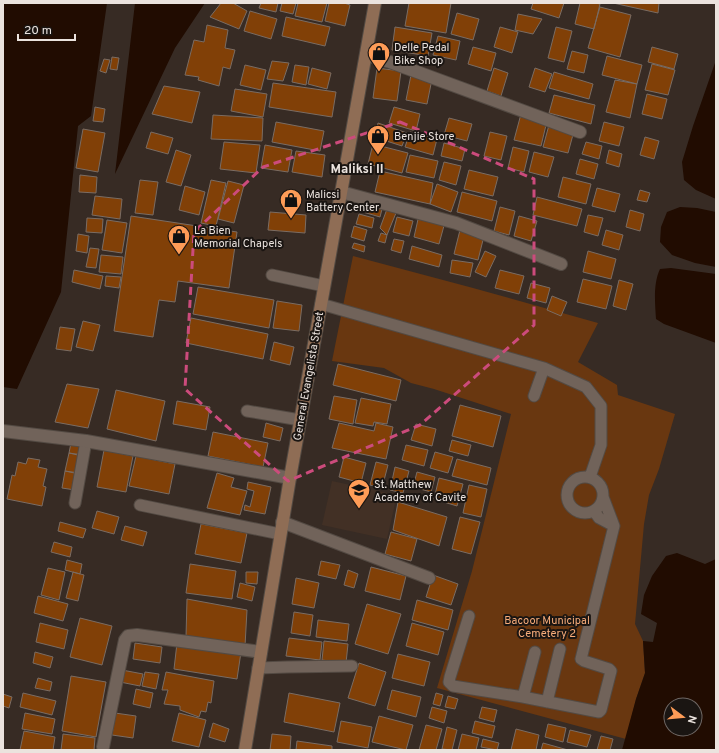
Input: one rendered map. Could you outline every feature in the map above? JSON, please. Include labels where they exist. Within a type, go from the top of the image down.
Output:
[{"type":"main road","name":"General Evangelista Street","points":[[245,750],[282,522],[375,3]]},
{"type":"street","points":[[366,55],[390,62],[580,132]]},
{"type":"street","points":[[341,192],[456,223],[561,264]]},
{"type":"street","points":[[3,431],[86,441],[290,478]]},
{"type":"street","points":[[282,522],[429,578]]},
{"type":"street","points":[[103,747],[125,640],[128,636],[138,635],[261,652]]},
{"type":"lane","points":[[272,275],[324,286]]},
{"type":"lane","points":[[321,304],[544,368],[586,387],[600,406],[601,445],[590,477]]},
{"type":"lane","points":[[534,396],[544,368]]},
{"type":"lane","points":[[247,411],[300,420]]},
{"type":"lane","points":[[75,503],[86,441]]},
{"type":"lane","points":[[468,616],[450,677],[449,682],[453,686],[524,697],[599,712],[601,710],[611,671],[581,659],[614,526],[603,497],[602,488],[598,481],[590,477],[579,478],[569,485],[567,497],[572,508],[582,513],[594,511],[600,505],[603,497]]},
{"type":"lane","points":[[140,505],[280,534]]},
{"type":"lane","points":[[594,511],[599,518],[614,526]]},
{"type":"lane","points":[[547,702],[560,649]]},
{"type":"lane","points":[[524,697],[535,652]]},
{"type":"lane","points":[[258,668],[352,666]]},
{"type":"highlighted area","points":[[400,122],[534,179],[534,325],[420,425],[288,481],[185,389],[194,232],[263,167]]},
{"type":"shaded area","points":[[3,3],[107,3],[91,116],[78,126],[61,292],[17,389],[3,387]]},
{"type":"shaded area","points":[[135,3],[205,3],[175,48],[115,174]]},
{"type":"shaded area","points":[[716,60],[716,199],[696,190],[684,180],[682,162]]},
{"type":"shaded area","points":[[680,207],[697,208],[716,212],[716,267],[695,263],[672,255],[660,242],[661,227],[667,212]]},
{"type":"shaded area","points":[[671,268],[716,274],[716,343],[664,324],[656,319],[656,281],[660,269]]},
{"type":"shaded area","name":"St. Matthew Academy of Cavite","points":[[332,481],[397,495],[387,539],[322,525]]},
{"type":"shaded area","points":[[677,553],[705,564],[716,559],[716,750],[622,750],[645,673],[643,641],[653,642],[657,623],[641,614],[644,595],[652,576],[666,556]]},
{"type":"green space","name":"Bacoor Municipal Cemetery 2","points":[[353,256],[598,323],[578,362],[617,385],[618,395],[675,414],[659,469],[649,495],[644,524],[635,624],[643,641],[645,673],[636,699],[626,739],[437,688],[472,571],[511,414],[411,383],[384,368],[332,361]]},
{"type":"building","points":[[221,3],[233,3],[247,11],[239,29],[210,17]]},
{"type":"building","points":[[261,3],[278,3],[276,12],[259,8]]},
{"type":"building","points":[[282,3],[296,3],[293,14],[280,11]]},
{"type":"building","points":[[298,3],[327,3],[322,22],[295,16]]},
{"type":"building","points":[[329,3],[344,3],[350,5],[345,26],[325,21]]},
{"type":"building","points":[[409,3],[451,3],[446,33],[405,26]]},
{"type":"building","points":[[533,3],[564,3],[559,18],[531,9]]},
{"type":"building","points":[[580,3],[600,4],[594,29],[575,24]]},
{"type":"building","points":[[613,3],[659,3],[658,13]]},
{"type":"building","points":[[600,7],[631,15],[620,57],[588,48]]},
{"type":"building","points":[[250,11],[277,19],[271,39],[244,31]]},
{"type":"building","points":[[457,13],[479,19],[473,40],[451,34]]},
{"type":"building","points":[[518,14],[542,19],[533,34],[515,30]]},
{"type":"building","points":[[286,17],[330,27],[325,46],[282,36]]},
{"type":"building","points":[[207,25],[228,30],[225,48],[235,50],[230,69],[223,67],[219,86],[198,80],[199,77],[185,75],[194,40],[204,42]]},
{"type":"building","points":[[395,27],[432,33],[428,56],[392,50]]},
{"type":"building","points":[[500,27],[518,32],[512,53],[494,47]]},
{"type":"building","points":[[556,27],[572,31],[564,62],[548,58]]},
{"type":"building","points":[[438,36],[460,41],[456,60],[433,55]]},
{"type":"building","points":[[473,47],[496,53],[491,71],[468,64]]},
{"type":"building","points":[[652,47],[678,54],[674,69],[648,62]]},
{"type":"building","points":[[572,51],[588,55],[584,73],[567,69]]},
{"type":"building","points":[[607,56],[642,65],[637,84],[602,75]]},
{"type":"building","points":[[112,57],[119,58],[117,70],[110,69]]},
{"type":"building","points":[[104,59],[110,60],[106,73],[100,71]]},
{"type":"building","points":[[272,61],[289,63],[283,81],[267,79]]},
{"type":"building","points":[[652,64],[675,70],[668,95],[645,90]]},
{"type":"building","points":[[245,65],[266,70],[261,90],[240,85]]},
{"type":"building","points":[[295,65],[309,67],[306,85],[292,82]]},
{"type":"building","points":[[312,68],[331,73],[327,89],[308,84]]},
{"type":"building","points":[[377,68],[401,71],[397,101],[373,98]]},
{"type":"building","points":[[494,68],[508,73],[501,96],[487,91]]},
{"type":"building","points":[[535,68],[552,74],[545,92],[529,87]]},
{"type":"building","points":[[554,72],[593,84],[589,99],[549,88]]},
{"type":"building","points":[[411,75],[432,79],[427,104],[406,100]]},
{"type":"building","points":[[615,80],[637,84],[630,118],[606,112]]},
{"type":"building","points":[[273,83],[336,92],[332,117],[269,107]]},
{"type":"building","points":[[164,86],[200,92],[192,123],[152,114]]},
{"type":"building","points":[[235,89],[267,94],[263,117],[231,111]]},
{"type":"building","points":[[647,94],[667,99],[662,119],[642,114]]},
{"type":"building","points":[[554,95],[595,105],[591,124],[549,113]]},
{"type":"building","points":[[95,107],[105,109],[103,122],[93,121]]},
{"type":"building","points":[[394,107],[420,114],[416,131],[389,123]]},
{"type":"building","points":[[521,114],[547,121],[541,146],[514,140]]},
{"type":"building","points":[[213,115],[263,118],[262,141],[211,139]]},
{"type":"building","points":[[449,118],[472,124],[467,141],[444,135]]},
{"type":"building","points":[[276,122],[324,131],[320,151],[272,142]]},
{"type":"building","points":[[604,122],[624,127],[619,146],[599,141]]},
{"type":"building","points":[[378,123],[407,133],[402,146],[374,137]]},
{"type":"building","points":[[549,125],[574,131],[568,153],[543,147]]},
{"type":"building","points":[[83,129],[105,133],[98,172],[76,168]]},
{"type":"building","points":[[151,132],[173,138],[168,154],[146,148]]},
{"type":"building","points":[[410,132],[437,139],[433,155],[405,147]]},
{"type":"building","points":[[490,132],[507,136],[501,160],[484,156]]},
{"type":"building","points":[[645,137],[659,141],[654,159],[640,155]]},
{"type":"building","points":[[224,142],[260,145],[256,173],[220,169]]},
{"type":"building","points":[[586,142],[602,146],[599,159],[582,154]]},
{"type":"building","points":[[444,143],[465,149],[462,161],[441,156]]},
{"type":"building","points":[[373,144],[408,153],[402,173],[368,164]]},
{"type":"building","points":[[265,145],[292,150],[288,172],[261,168]]},
{"type":"building","points":[[513,147],[529,151],[524,172],[508,168]]},
{"type":"building","points":[[176,150],[191,155],[181,186],[166,182]]},
{"type":"building","points":[[609,150],[622,154],[619,167],[606,163]]},
{"type":"building","points":[[296,151],[325,155],[322,177],[292,172]]},
{"type":"building","points":[[534,152],[554,157],[548,177],[529,172]]},
{"type":"building","points":[[410,155],[438,161],[434,178],[406,172]]},
{"type":"building","points":[[580,159],[598,164],[594,179],[576,174]]},
{"type":"building","points":[[444,162],[461,166],[456,185],[439,180]]},
{"type":"building","points":[[469,170],[498,177],[493,196],[464,189]]},
{"type":"building","points":[[380,171],[433,183],[430,204],[375,192]]},
{"type":"building","points":[[80,175],[97,177],[96,193],[79,192]]},
{"type":"building","points":[[563,177],[591,184],[586,204],[558,197]]},
{"type":"building","points":[[140,180],[158,182],[153,215],[135,213]]},
{"type":"building","points":[[211,180],[226,183],[216,226],[201,223]]},
{"type":"building","points":[[228,181],[244,185],[234,223],[218,219]]},
{"type":"building","points":[[437,184],[458,192],[451,212],[430,204]]},
{"type":"building","points":[[185,186],[205,192],[199,215],[179,210]]},
{"type":"building","points":[[597,188],[620,194],[615,212],[592,206]]},
{"type":"building","points":[[640,190],[650,193],[647,202],[637,200]]},
{"type":"building","points":[[462,192],[497,201],[492,221],[457,212]]},
{"type":"building","points":[[95,196],[122,199],[120,219],[92,215]]},
{"type":"building","points":[[537,197],[582,209],[577,226],[533,215]]},
{"type":"building","points":[[366,200],[383,205],[380,217],[363,212]]},
{"type":"building","points":[[500,207],[515,211],[509,235],[494,231]]},
{"type":"building","points":[[387,209],[396,213],[387,235],[380,228]]},
{"type":"building","points":[[630,210],[644,214],[640,231],[626,227]]},
{"type":"building","points":[[270,212],[306,215],[305,233],[268,230]]},
{"type":"building","points":[[359,214],[374,218],[372,228],[356,224]]},
{"type":"building","points":[[419,215],[445,222],[439,244],[414,237]]},
{"type":"building","points":[[588,215],[603,218],[598,236],[584,232]]},
{"type":"building","name":"La Bien Memorial Chapels","points":[[131,216],[237,232],[229,288],[178,281],[175,302],[159,300],[153,337],[114,331]]},
{"type":"building","points":[[519,216],[537,221],[531,241],[514,236]]},
{"type":"building","points":[[397,217],[413,221],[409,236],[393,232]]},
{"type":"building","points":[[87,218],[103,219],[102,233],[86,232]]},
{"type":"building","points":[[107,220],[127,223],[122,253],[102,250]]},
{"type":"building","points":[[354,226],[367,230],[364,241],[351,237]]},
{"type":"building","points":[[460,230],[484,236],[478,260],[454,254]]},
{"type":"building","points":[[606,230],[623,235],[619,250],[602,245]]},
{"type":"building","points":[[381,233],[387,235],[385,243],[378,241]]},
{"type":"building","points":[[78,234],[89,236],[87,253],[76,251]]},
{"type":"building","points":[[394,239],[404,241],[401,253],[391,250]]},
{"type":"building","points":[[354,243],[365,246],[364,252],[352,248]]},
{"type":"building","points":[[412,246],[442,255],[439,267],[409,259]]},
{"type":"building","points":[[90,248],[99,249],[96,268],[86,267]]},
{"type":"building","points":[[485,251],[496,256],[486,277],[475,272]]},
{"type":"building","points":[[588,251],[616,259],[611,279],[583,272]]},
{"type":"building","points":[[101,255],[123,257],[121,274],[99,272]]},
{"type":"building","points":[[452,260],[473,263],[470,277],[450,273]]},
{"type":"building","points":[[74,270],[103,276],[100,289],[72,282]]},
{"type":"building","points":[[500,270],[524,276],[519,294],[495,288]]},
{"type":"building","points":[[106,276],[121,277],[119,288],[105,286]]},
{"type":"building","points":[[583,279],[612,286],[606,309],[577,302]]},
{"type":"building","points":[[619,280],[633,284],[626,310],[613,306]]},
{"type":"building","points":[[531,283],[550,288],[546,303],[527,298]]},
{"type":"building","points":[[198,287],[274,300],[269,328],[193,314]]},
{"type":"building","points":[[552,296],[567,302],[561,316],[547,310]]},
{"type":"building","points":[[277,301],[302,305],[299,331],[273,328]]},
{"type":"building","points":[[191,318],[268,334],[263,359],[186,343]]},
{"type":"building","points":[[83,321],[100,325],[93,351],[76,347]]},
{"type":"building","points":[[60,327],[75,329],[71,351],[56,349]]},
{"type":"building","points":[[274,342],[294,347],[290,365],[270,360]]},
{"type":"building","points":[[338,364],[401,380],[396,401],[333,385]]},
{"type":"building","points":[[67,384],[99,389],[88,428],[55,422]]},
{"type":"building","points":[[116,390],[165,401],[156,441],[107,429]]},
{"type":"building","points":[[334,396],[357,400],[353,424],[329,419]]},
{"type":"building","points":[[361,398],[391,404],[387,424],[374,422],[373,426],[355,423]]},
{"type":"building","points":[[177,401],[210,407],[206,430],[173,424]]},
{"type":"building","points":[[460,405],[501,416],[493,447],[452,436]]},
{"type":"building","points":[[266,423],[283,428],[280,441],[263,437]]},
{"type":"building","points":[[339,423],[374,431],[376,423],[393,427],[386,459],[332,448]]},
{"type":"building","points":[[416,424],[436,429],[432,446],[411,440]]},
{"type":"building","points":[[213,432],[268,443],[263,467],[208,456]]},
{"type":"building","points":[[452,440],[471,445],[468,456],[449,451]]},
{"type":"building","points":[[71,443],[84,445],[83,455],[69,453]]},
{"type":"building","points":[[406,445],[428,450],[424,466],[402,460]]},
{"type":"building","points":[[104,450],[133,456],[126,492],[97,487]]},
{"type":"building","points":[[435,452],[453,457],[448,473],[430,468]]},
{"type":"building","points":[[69,453],[82,456],[79,473],[65,471]]},
{"type":"building","points":[[136,456],[175,464],[169,494],[129,486]]},
{"type":"building","points":[[344,457],[366,463],[361,483],[339,477]]},
{"type":"building","points":[[28,458],[40,460],[38,467],[47,469],[43,486],[46,487],[42,506],[7,499],[12,475],[15,476],[18,462],[26,464]]},
{"type":"building","points":[[457,459],[491,468],[487,485],[452,476]]},
{"type":"building","points":[[376,462],[388,465],[382,488],[370,485]]},
{"type":"building","points":[[395,467],[409,471],[403,493],[390,490]]},
{"type":"building","points":[[65,471],[79,474],[75,490],[62,488]]},
{"type":"building","points":[[417,472],[435,477],[431,492],[413,487]]},
{"type":"building","points":[[217,473],[234,478],[231,487],[247,491],[240,515],[207,508]]},
{"type":"building","points":[[439,478],[463,484],[457,506],[434,499]]},
{"type":"building","points":[[248,482],[271,487],[265,514],[244,510],[245,505],[250,507],[254,491],[247,489]]},
{"type":"building","points":[[469,485],[487,489],[481,517],[463,513]]},
{"type":"building","points":[[398,502],[447,517],[439,546],[393,530]]},
{"type":"building","points":[[97,511],[119,517],[114,534],[92,528]]},
{"type":"building","points":[[460,517],[480,522],[471,554],[452,549]]},
{"type":"building","points":[[60,522],[86,529],[83,538],[58,531]]},
{"type":"building","points":[[201,524],[247,533],[241,563],[195,554]]},
{"type":"building","points":[[125,526],[147,532],[143,546],[121,540]]},
{"type":"building","points":[[391,532],[417,539],[411,561],[385,554]]},
{"type":"building","points":[[54,542],[72,547],[70,557],[51,552]]},
{"type":"building","points":[[67,560],[82,564],[80,574],[65,570]]},
{"type":"building","points":[[321,561],[340,565],[336,579],[318,575]]},
{"type":"building","points":[[190,564],[236,571],[232,599],[186,593]]},
{"type":"building","points":[[371,567],[406,576],[400,600],[365,591]]},
{"type":"building","points":[[48,568],[65,572],[59,600],[41,595]]},
{"type":"building","points":[[348,570],[358,574],[354,588],[344,585]]},
{"type":"building","points":[[73,572],[84,575],[78,601],[66,598]]},
{"type":"building","points":[[246,572],[258,572],[257,584],[246,583]]},
{"type":"building","points":[[433,575],[458,584],[451,605],[426,597]]},
{"type":"building","points":[[296,578],[319,583],[314,608],[292,604]]},
{"type":"building","points":[[240,583],[255,587],[252,601],[237,597]]},
{"type":"building","points":[[38,596],[68,604],[63,621],[34,613]]},
{"type":"building","points":[[187,599],[247,610],[245,646],[186,637]]},
{"type":"building","points":[[417,600],[453,610],[448,630],[412,620]]},
{"type":"building","points":[[367,604],[401,614],[388,654],[355,644]]},
{"type":"building","points":[[294,612],[313,615],[310,636],[291,633]]},
{"type":"building","points":[[80,618],[112,626],[102,665],[70,657]]},
{"type":"building","points":[[318,620],[349,624],[347,641],[316,637]]},
{"type":"building","points":[[40,623],[68,630],[64,649],[36,642]]},
{"type":"building","points":[[412,623],[444,632],[438,655],[406,646]]},
{"type":"building","points":[[289,638],[322,642],[320,660],[286,656]]},
{"type":"building","points":[[324,641],[348,644],[346,663],[322,660]]},
{"type":"building","points":[[135,643],[162,647],[160,663],[133,659]]},
{"type":"building","points":[[177,643],[241,652],[237,679],[174,669]]},
{"type":"building","points":[[35,652],[53,657],[50,668],[33,663]]},
{"type":"building","points":[[398,654],[430,662],[424,686],[392,678]]},
{"type":"building","points":[[359,663],[386,672],[375,706],[348,698]]},
{"type":"building","points":[[122,670],[143,674],[140,686],[120,682]]},
{"type":"building","points":[[145,672],[159,674],[156,689],[142,686]]},
{"type":"building","points":[[166,672],[214,681],[211,703],[208,702],[206,712],[201,711],[199,717],[180,710],[180,706],[164,704],[168,690],[162,690]]},
{"type":"building","points":[[71,676],[106,682],[96,737],[62,731]]},
{"type":"building","points":[[38,678],[52,682],[50,691],[35,688]]},
{"type":"building","points":[[136,689],[153,693],[150,708],[133,704]]},
{"type":"building","points":[[392,690],[421,697],[416,717],[387,709]]},
{"type":"building","points":[[23,693],[56,701],[52,715],[20,707]]},
{"type":"building","points":[[289,693],[340,703],[334,732],[284,722]]},
{"type":"building","points":[[436,693],[443,695],[440,706],[433,704]]},
{"type":"building","points":[[3,694],[12,697],[9,708],[3,706]]},
{"type":"building","points":[[448,696],[458,699],[455,709],[445,707]]},
{"type":"building","points":[[432,707],[447,711],[444,723],[429,718]]},
{"type":"building","points":[[482,707],[497,710],[494,722],[479,718]]},
{"type":"building","points":[[25,713],[55,719],[52,734],[22,729]]},
{"type":"building","points":[[115,713],[136,716],[133,738],[112,735]]},
{"type":"building","points":[[179,713],[206,720],[199,747],[172,741]]},
{"type":"building","points":[[379,716],[413,725],[406,750],[372,742]]},
{"type":"building","points":[[341,721],[372,727],[368,748],[337,742]]},
{"type":"building","points":[[475,721],[495,726],[492,738],[472,733]]},
{"type":"building","points":[[213,723],[229,729],[225,742],[209,737]]},
{"type":"building","points":[[548,724],[566,728],[563,742],[545,737]]},
{"type":"building","points":[[426,725],[442,729],[436,750],[419,750]]},
{"type":"building","points":[[447,727],[457,730],[452,750],[442,749]]},
{"type":"building","points":[[516,729],[539,735],[536,750],[511,750]]},
{"type":"building","points":[[570,730],[591,735],[587,747],[567,742]]},
{"type":"building","points":[[24,731],[55,737],[53,750],[20,750]]},
{"type":"building","points":[[63,734],[95,738],[94,750],[61,750]]},
{"type":"building","points":[[272,734],[291,736],[290,750],[270,750]]},
{"type":"building","points":[[462,734],[479,738],[476,750],[458,750]]},
{"type":"building","points":[[601,736],[613,739],[610,750],[597,750]]},
{"type":"building","points":[[483,739],[499,743],[497,750],[481,747]]},
{"type":"building","points":[[297,741],[332,746],[332,750],[296,750]]},
{"type":"building","points":[[543,743],[568,750],[541,750]]},
{"type":"place","name":"Delle Pedal Bike Shop","points":[[379,72]]},
{"type":"place","name":"Benjie Store","points":[[378,156]]},
{"type":"place","name":"Malicsi Battery Center","points":[[291,220]]},
{"type":"place","name":"La Bien Memorial Chapels","points":[[179,256]]},
{"type":"place","name":"St. Matthew Academy of Cavite","points":[[359,510]]},
{"type":"district","name":"Maliksi II","points":[[357,168]]}]
